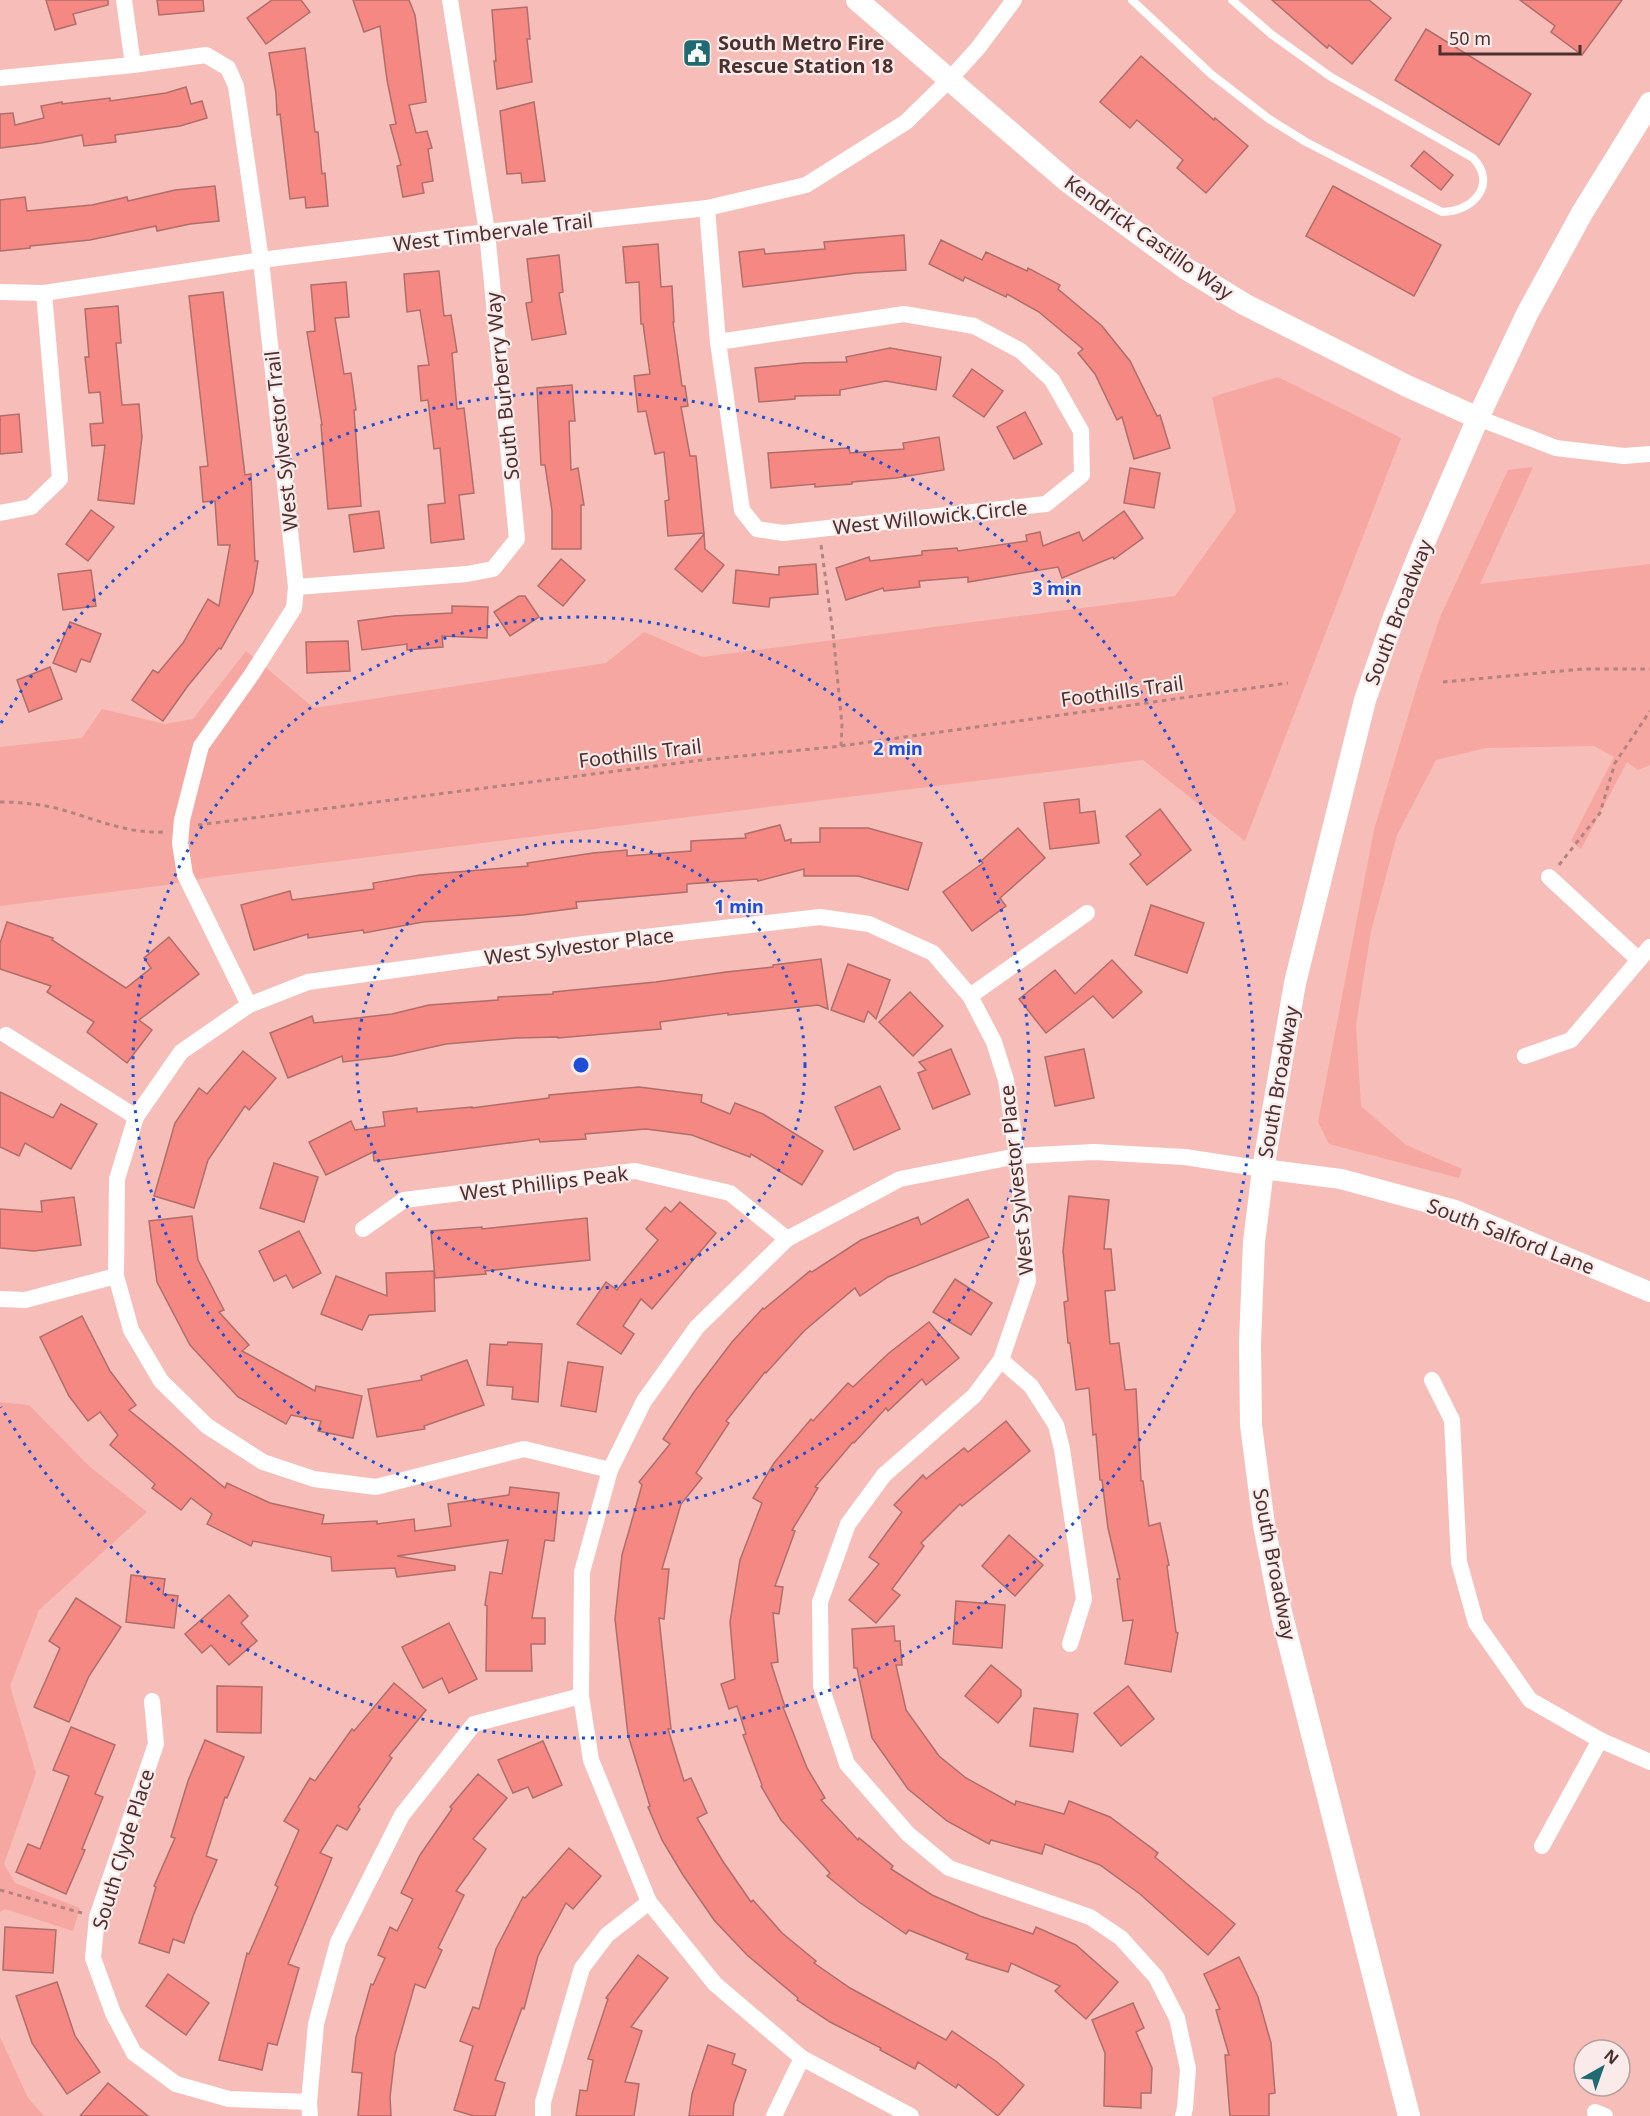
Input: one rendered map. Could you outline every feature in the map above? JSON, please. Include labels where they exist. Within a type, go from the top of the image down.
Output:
[{"type":"main road","name":"Kendrick Castillo Way","points":[[857,0],[1068,182],[1185,268],[1244,304],[1407,386],[1478,418]]},
{"type":"main road","name":"South Broadway","points":[[1409,2116],[1281,1612],[1264,1525],[1251,1425],[1250,1343],[1254,1242],[1263,1169],[1295,983],[1365,700],[1394,617],[1421,550],[1478,418],[1527,314],[1577,223],[1650,103]]},
{"type":"street","points":[[124,0],[133,65]]},
{"type":"street","name":"South Burberry Way","points":[[297,587],[468,574],[493,569],[517,539],[487,232],[450,0]]},
{"type":"street","name":"West Timbervale Trail","points":[[0,292],[44,293],[261,260],[707,208],[806,185],[906,122],[950,80],[978,48],[1014,0]]},
{"type":"street","name":"West Sylvestor Trail","points":[[0,78],[133,65],[206,55],[228,68],[237,86],[261,260],[297,587],[294,608],[252,674],[201,746],[182,820],[180,843],[185,875],[249,1005]]},
{"type":"street","name":"West Willowick Circle","points":[[707,208],[718,342],[742,510],[757,529],[783,533],[1046,504],[1082,475],[1081,430],[1053,380],[1021,351],[974,326],[904,314],[718,342]]},
{"type":"street","points":[[0,513],[31,507],[60,479],[44,293]]},
{"type":"street","points":[[1478,418],[1556,448],[1624,456],[1650,454]]},
{"type":"street","points":[[1549,877],[1639,960]]},
{"type":"street","points":[[970,996],[1087,913]]},
{"type":"street","name":"West Sylvestor Place","points":[[610,1470],[524,1449],[376,1487],[314,1479],[263,1462],[207,1426],[161,1381],[131,1330],[117,1276],[117,1179],[136,1117],[181,1052],[249,1005],[308,982],[584,944],[820,916],[869,924],[933,953],[970,996],[994,1042],[1006,1080],[1017,1156],[1028,1281],[1001,1360],[974,1396],[884,1475],[848,1524],[819,1602],[821,1686],[847,1764],[908,1834],[949,1868],[1090,1917],[1121,1938],[1156,1977],[1177,2018],[1188,2069],[1183,2116]]},
{"type":"street","points":[[1525,1056],[1571,1040],[1650,946]]},
{"type":"street","points":[[6,1035],[136,1117]]},
{"type":"street","points":[[911,2116],[802,2058],[715,1984],[650,1902],[591,1760],[580,1696],[582,1572],[610,1470],[644,1401],[697,1327],[787,1239],[900,1179],[1017,1156],[1094,1152],[1185,1157],[1263,1169]]},
{"type":"street","name":"South Salford Lane","points":[[1263,1169],[1341,1179],[1455,1210],[1650,1292]]},
{"type":"street","name":"West Phillips Peak","points":[[363,1228],[404,1200],[635,1171],[730,1193],[787,1239]]},
{"type":"street","points":[[0,1299],[25,1300],[117,1276]]},
{"type":"street","points":[[1001,1360],[1031,1386],[1056,1425],[1062,1449],[1084,1599],[1070,1644]]},
{"type":"street","points":[[1432,1380],[1452,1420],[1459,1562],[1476,1623],[1530,1700],[1600,1740],[1650,1762]]},
{"type":"street","points":[[309,2109],[316,2024],[338,1942],[402,1815],[474,1724],[580,1696]]},
{"type":"street","name":"South Clyde Place","points":[[152,1701],[156,1744],[97,1917],[93,1958],[113,2013],[134,2053],[176,2084],[228,2099],[309,2109]]},
{"type":"street","points":[[1542,1846],[1600,1740]]},
{"type":"street","points":[[543,2116],[543,2102],[582,1968],[607,1935],[650,1902]]},
{"type":"street","points":[[774,2116],[802,2058]]},
{"type":"lane","points":[[1132,0],[1210,74],[1269,119],[1306,142],[1442,212],[1455,212],[1478,197],[1482,173],[1480,165],[1473,158],[1331,77],[1271,34],[1232,0]]},
{"type":"path","points":[[818,529],[833,633],[842,725],[841,746]]},
{"type":"path","points":[[1443,682],[1583,669],[1650,669]]},
{"type":"path","name":"Foothills Trail","points":[[0,802],[22,802],[54,808],[120,828],[150,833],[181,831],[201,823],[702,760],[841,746],[1288,683]]},
{"type":"path","points":[[1549,877],[1600,813],[1615,763],[1650,711]]},
{"type":"path","points":[[0,1890],[97,1917]]},
{"type":"shaded area","points":[[1278,377],[1401,438],[1245,841],[1143,760],[211,877],[0,906],[0,747],[82,738],[102,709],[165,724],[193,719],[246,651],[314,708],[606,663],[644,632],[702,657],[1175,596],[1236,511],[1212,397]]},
{"type":"shaded area","points":[[1533,467],[1480,584],[1650,564],[1650,765],[1638,770],[1627,762],[1581,849],[1571,841],[1614,757],[1594,746],[1486,748],[1436,760],[1397,835],[1371,931],[1356,1025],[1361,1106],[1406,1145],[1462,1169],[1459,1178],[1329,1144],[1318,1122],[1374,830],[1418,683],[1441,615],[1508,470]]},
{"type":"shaded area","points":[[0,1402],[29,1405],[90,1467],[147,1512],[39,1610],[10,1686],[36,1773],[4,1864],[15,1883],[80,1908],[73,1931],[5,1909],[0,1912]]},
{"type":"shaded area","points":[[0,2037],[28,2098],[44,2116],[0,2116]]},
{"type":"building","points":[[46,0],[108,0],[108,5],[73,14],[76,24],[55,30]]},
{"type":"building","points":[[157,0],[203,0],[204,11],[159,15]]},
{"type":"building","points":[[272,0],[301,0],[310,12],[266,44],[247,18]]},
{"type":"building","points":[[353,0],[409,0],[415,15],[426,102],[409,105],[416,133],[427,131],[432,148],[428,149],[433,181],[422,183],[424,193],[403,197],[397,166],[401,165],[390,125],[396,124],[380,26],[364,32]]},
{"type":"building","points":[[1272,0],[1369,0],[1391,18],[1352,64],[1329,45],[1327,48]]},
{"type":"building","points":[[1520,0],[1622,0],[1582,55],[1551,32],[1555,26]]},
{"type":"building","points":[[527,7],[530,39],[527,39],[532,82],[497,89],[492,10]]},
{"type":"building","points":[[1426,29],[1531,94],[1499,145],[1395,80]]},
{"type":"building","points":[[305,48],[315,132],[318,132],[328,206],[306,208],[305,197],[290,199],[280,114],[277,115],[276,93],[269,53]]},
{"type":"building","points":[[1141,56],[1214,120],[1215,118],[1248,146],[1206,193],[1177,168],[1183,160],[1137,120],[1130,128],[1100,102]]},
{"type":"building","points":[[186,87],[191,104],[202,101],[207,118],[180,126],[115,135],[116,142],[84,146],[82,135],[0,148],[0,114],[13,113],[15,125],[44,118],[41,106],[110,98],[110,101],[166,93]]},
{"type":"building","points":[[534,102],[545,181],[522,183],[521,173],[507,174],[500,111]]},
{"type":"building","points":[[1424,151],[1453,175],[1441,190],[1411,166]]},
{"type":"building","points":[[215,186],[219,221],[157,231],[156,226],[90,240],[0,251],[0,200],[25,197],[27,211],[92,205],[127,197],[128,201],[175,190]]},
{"type":"building","points":[[1333,186],[1441,245],[1414,296],[1306,236]]},
{"type":"building","points":[[904,235],[906,270],[856,273],[743,287],[739,252],[764,249],[765,254],[825,249],[824,242]]},
{"type":"building","points":[[941,240],[982,260],[986,252],[1027,271],[1028,268],[1060,285],[1058,289],[1102,326],[1130,361],[1157,416],[1160,415],[1170,448],[1134,459],[1122,417],[1117,420],[1095,374],[1078,353],[1083,349],[1039,312],[1007,294],[1006,297],[965,277],[963,281],[929,264]]},
{"type":"building","points":[[658,244],[661,287],[672,286],[673,322],[682,386],[685,386],[688,406],[681,407],[690,456],[696,456],[704,533],[668,536],[665,501],[669,500],[664,452],[655,454],[646,411],[638,412],[634,376],[650,374],[643,324],[641,324],[639,282],[626,283],[623,247]]},
{"type":"building","points":[[559,255],[563,292],[559,293],[566,334],[532,340],[526,303],[532,302],[527,259]]},
{"type":"building","points":[[439,271],[444,316],[451,315],[457,352],[452,353],[457,409],[464,408],[474,493],[459,495],[464,539],[431,543],[428,505],[445,503],[440,448],[434,449],[428,400],[421,401],[418,366],[429,365],[420,310],[407,312],[404,274]]},
{"type":"building","points":[[346,282],[349,317],[335,318],[344,374],[351,373],[356,410],[354,410],[361,506],[328,509],[322,425],[307,332],[315,331],[311,285]]},
{"type":"building","points":[[223,292],[245,475],[251,474],[255,561],[258,561],[253,592],[221,649],[219,648],[187,687],[163,721],[132,700],[153,670],[158,673],[183,643],[208,599],[219,606],[230,545],[218,545],[215,501],[203,502],[200,467],[208,466],[189,296]]},
{"type":"building","points":[[118,306],[121,343],[116,343],[122,405],[139,404],[142,437],[134,504],[98,500],[105,445],[92,446],[90,424],[103,423],[100,392],[89,393],[85,357],[89,357],[85,309]]},
{"type":"building","points":[[890,348],[941,357],[936,390],[886,381],[840,390],[840,395],[795,396],[795,399],[759,402],[755,368],[803,363],[847,362],[846,357]]},
{"type":"building","points":[[972,369],[1003,391],[984,417],[953,396]]},
{"type":"building","points":[[572,385],[575,421],[569,421],[571,470],[578,468],[584,505],[581,505],[581,549],[552,549],[552,511],[545,465],[541,465],[537,388]]},
{"type":"building","points":[[1025,412],[1042,444],[1014,459],[997,427]]},
{"type":"building","points":[[19,414],[22,452],[0,454],[0,416]]},
{"type":"building","points":[[939,437],[944,470],[852,482],[852,484],[815,487],[815,484],[771,488],[768,453],[849,448],[850,453],[904,449],[903,443]]},
{"type":"building","points":[[1130,468],[1160,473],[1154,508],[1124,503]]},
{"type":"building","points":[[91,510],[114,527],[88,561],[66,544]]},
{"type":"building","points":[[379,511],[384,548],[354,552],[349,515]]},
{"type":"building","points":[[1124,511],[1143,538],[1114,559],[1113,557],[1062,578],[1058,567],[968,582],[968,577],[919,581],[920,587],[884,591],[883,588],[846,600],[836,568],[869,557],[870,561],[922,555],[922,551],[957,548],[958,551],[1027,541],[1026,535],[1040,532],[1043,546],[1079,532],[1083,541]]},
{"type":"building","points":[[704,534],[705,549],[724,565],[702,592],[675,569]]},
{"type":"building","points":[[561,559],[585,580],[563,606],[538,586]]},
{"type":"building","points":[[816,564],[818,594],[770,598],[769,607],[733,603],[736,570],[779,575],[779,567]]},
{"type":"building","points":[[91,570],[96,606],[63,610],[58,574]]},
{"type":"building","points":[[519,596],[525,596],[539,617],[510,636],[494,612]]},
{"type":"building","points":[[452,606],[488,607],[487,638],[442,636],[443,647],[407,650],[407,644],[362,650],[358,621],[394,616],[452,613]]},
{"type":"building","points":[[70,622],[101,634],[90,662],[81,659],[76,672],[53,663]]},
{"type":"building","points":[[348,641],[350,671],[307,673],[306,642]]},
{"type":"building","points":[[50,667],[62,699],[29,712],[17,680]]},
{"type":"building","points":[[1079,799],[1080,813],[1095,811],[1099,843],[1050,849],[1044,803]]},
{"type":"building","points":[[1160,809],[1191,850],[1147,885],[1130,864],[1141,855],[1126,836]]},
{"type":"building","points":[[780,825],[785,841],[791,839],[791,843],[820,842],[820,828],[868,828],[922,843],[908,890],[858,876],[804,876],[804,869],[758,881],[757,879],[687,884],[687,892],[576,902],[577,908],[523,915],[423,922],[364,933],[363,930],[308,938],[308,934],[254,950],[241,905],[290,891],[292,900],[374,889],[373,883],[420,875],[528,866],[527,863],[593,853],[627,850],[627,856],[691,851],[691,841],[746,838],[745,834]]},
{"type":"building","points":[[1018,828],[1045,858],[1000,898],[1006,906],[972,931],[943,892],[983,863],[981,861]]},
{"type":"building","points":[[1151,905],[1204,923],[1187,973],[1135,955]]},
{"type":"building","points":[[7,922],[53,938],[52,940],[126,988],[151,968],[144,958],[169,937],[199,974],[139,1020],[152,1030],[127,1063],[87,1032],[94,1022],[47,992],[51,986],[0,969],[0,943]]},
{"type":"building","points":[[821,959],[828,1009],[818,1005],[728,1015],[728,1013],[660,1022],[661,1029],[558,1038],[516,1038],[446,1044],[392,1056],[343,1062],[342,1056],[288,1078],[270,1033],[312,1016],[314,1023],[392,1014],[429,1005],[498,1000],[498,997],[553,994],[553,992],[656,982]]},
{"type":"building","points":[[1112,960],[1142,992],[1113,1018],[1093,996],[1046,1033],[1019,999],[1055,970],[1075,994]]},
{"type":"building","points":[[848,964],[890,980],[876,1019],[868,1011],[864,1022],[831,1010]]},
{"type":"building","points":[[910,992],[943,1026],[913,1056],[879,1022]]},
{"type":"building","points":[[951,1049],[970,1094],[933,1109],[918,1073],[926,1070],[919,1062]]},
{"type":"building","points":[[1084,1049],[1094,1098],[1055,1106],[1045,1057]]},
{"type":"building","points":[[243,1051],[276,1078],[249,1110],[245,1106],[208,1160],[194,1208],[154,1196],[175,1123],[199,1088],[207,1094]]},
{"type":"building","points":[[880,1086],[900,1129],[854,1150],[835,1107]]},
{"type":"building","points":[[639,1087],[702,1095],[701,1102],[730,1114],[735,1103],[763,1114],[823,1151],[802,1185],[751,1154],[750,1157],[692,1135],[646,1129],[585,1134],[586,1139],[540,1142],[539,1139],[374,1161],[373,1152],[326,1175],[309,1142],[351,1121],[355,1130],[385,1126],[383,1112],[417,1108],[417,1112],[472,1108],[549,1098],[549,1095]]},
{"type":"building","points":[[0,1092],[53,1118],[61,1104],[97,1124],[71,1169],[25,1143],[19,1156],[0,1147]]},
{"type":"building","points":[[274,1163],[318,1177],[304,1222],[260,1208]]},
{"type":"building","points":[[1069,1196],[1109,1200],[1104,1249],[1111,1249],[1115,1290],[1105,1291],[1110,1344],[1119,1343],[1125,1390],[1136,1389],[1141,1481],[1143,1481],[1149,1526],[1160,1523],[1169,1565],[1167,1566],[1176,1632],[1178,1633],[1171,1672],[1125,1664],[1133,1620],[1123,1621],[1117,1579],[1120,1579],[1108,1528],[1102,1480],[1100,1480],[1089,1388],[1076,1390],[1070,1343],[1068,1343],[1064,1302],[1068,1301],[1063,1251]]},
{"type":"building","points":[[74,1197],[81,1245],[34,1251],[0,1248],[0,1209],[42,1212],[41,1201]]},
{"type":"building","points":[[968,1199],[989,1237],[888,1277],[860,1296],[855,1288],[804,1331],[765,1372],[726,1421],[729,1423],[696,1473],[702,1478],[681,1504],[662,1569],[669,1569],[664,1619],[659,1618],[671,1729],[668,1729],[684,1781],[691,1778],[707,1813],[697,1818],[722,1860],[751,1902],[753,1900],[782,1933],[816,1961],[814,1963],[850,1988],[946,2040],[952,2031],[997,2062],[1024,2085],[998,2116],[958,2084],[956,2088],[918,2062],[915,2069],[880,2050],[881,2048],[830,2022],[797,2000],[798,1998],[747,1955],[714,1920],[662,1840],[648,1807],[650,1806],[628,1735],[615,1619],[622,1555],[642,1485],[639,1482],[670,1444],[663,1439],[694,1392],[732,1342],[763,1308],[810,1271],[812,1272],[861,1240],[918,1217],[921,1225]]},
{"type":"building","points":[[680,1202],[716,1233],[652,1309],[641,1299],[623,1326],[634,1334],[621,1354],[577,1324],[606,1282],[617,1290],[658,1240],[646,1229],[665,1207],[671,1212]]},
{"type":"building","points":[[192,1216],[198,1260],[224,1310],[219,1312],[249,1345],[242,1351],[315,1391],[316,1386],[362,1396],[353,1438],[318,1431],[321,1421],[291,1415],[286,1424],[238,1397],[190,1345],[157,1282],[149,1221]]},
{"type":"building","points":[[587,1218],[590,1260],[485,1271],[486,1274],[435,1278],[431,1231],[482,1227],[482,1229]]},
{"type":"building","points":[[299,1231],[321,1273],[293,1288],[286,1275],[274,1281],[259,1251]]},
{"type":"building","points":[[434,1271],[435,1311],[369,1315],[362,1330],[321,1314],[336,1276],[387,1296],[386,1273]]},
{"type":"building","points":[[955,1279],[992,1303],[971,1335],[933,1312]]},
{"type":"building","points":[[82,1316],[110,1371],[136,1405],[129,1410],[225,1488],[227,1483],[270,1503],[324,1515],[322,1524],[377,1521],[377,1524],[414,1519],[415,1531],[451,1526],[448,1504],[509,1495],[510,1487],[559,1493],[554,1541],[545,1540],[532,1618],[545,1618],[545,1644],[531,1644],[532,1671],[486,1671],[487,1606],[485,1605],[490,1572],[502,1574],[508,1540],[397,1556],[455,1566],[455,1570],[397,1577],[395,1568],[332,1571],[331,1557],[253,1541],[251,1546],[207,1524],[212,1514],[191,1498],[181,1510],[152,1488],[155,1484],[110,1445],[118,1435],[100,1412],[88,1421],[69,1396],[40,1337]]},
{"type":"building","points":[[929,1322],[959,1358],[926,1385],[922,1379],[888,1411],[886,1408],[853,1442],[815,1487],[818,1488],[792,1530],[795,1531],[775,1586],[783,1587],[779,1614],[773,1613],[778,1662],[771,1663],[785,1707],[783,1707],[807,1768],[825,1798],[821,1800],[858,1840],[859,1838],[893,1866],[891,1869],[932,1895],[980,1916],[1033,1934],[1036,1927],[1076,1945],[1118,1982],[1086,2019],[1055,1991],[1060,1986],[1011,1963],[1008,1972],[966,1959],[968,1954],[909,1930],[906,1934],[859,1902],[827,1876],[830,1873],[781,1820],[761,1786],[743,1735],[746,1734],[737,1706],[729,1709],[721,1684],[735,1679],[730,1622],[740,1560],[762,1503],[753,1498],[774,1463],[811,1419],[813,1421],[848,1383],[853,1387],[889,1353]]},
{"type":"building","points":[[508,1342],[542,1344],[538,1402],[512,1399],[513,1387],[487,1385],[490,1344],[507,1345]]},
{"type":"building","points":[[467,1360],[484,1405],[424,1426],[425,1429],[377,1437],[368,1389],[422,1380],[421,1376]]},
{"type":"building","points":[[568,1362],[603,1367],[596,1412],[561,1406]]},
{"type":"building","points":[[1006,1421],[1030,1451],[962,1506],[960,1504],[921,1543],[924,1546],[892,1589],[900,1595],[876,1623],[849,1600],[879,1564],[869,1557],[902,1512],[894,1505],[923,1475],[926,1479],[964,1448],[968,1452]]},
{"type":"building","points":[[1009,1535],[1043,1565],[1015,1596],[982,1566]]},
{"type":"building","points":[[131,1575],[165,1579],[163,1594],[178,1596],[174,1628],[126,1622]]},
{"type":"building","points":[[229,1595],[248,1616],[241,1623],[257,1641],[229,1665],[211,1645],[202,1653],[185,1634]]},
{"type":"building","points":[[76,1598],[121,1627],[89,1676],[69,1722],[34,1707],[60,1648],[49,1641]]},
{"type":"building","points":[[956,1601],[1005,1605],[1002,1648],[953,1644]]},
{"type":"building","points":[[449,1623],[477,1679],[449,1693],[442,1678],[423,1688],[402,1647]]},
{"type":"building","points":[[894,1626],[895,1641],[900,1641],[902,1665],[896,1665],[906,1710],[939,1756],[966,1778],[1015,1805],[1016,1801],[1064,1814],[1069,1801],[1110,1817],[1158,1853],[1155,1857],[1235,1924],[1208,1955],[1140,1894],[1100,1865],[1045,1844],[1042,1854],[991,1840],[989,1844],[947,1821],[908,1789],[872,1738],[857,1668],[854,1668],[852,1629]]},
{"type":"building","points":[[991,1665],[1021,1690],[1021,1696],[998,1723],[965,1696]]},
{"type":"building","points":[[394,1683],[426,1710],[389,1756],[392,1758],[358,1807],[360,1809],[347,1830],[337,1825],[320,1853],[332,1858],[288,1964],[299,1968],[277,2045],[268,2043],[262,2070],[219,2060],[247,1953],[249,1954],[278,1887],[275,1885],[299,1830],[284,1821],[310,1778],[315,1781],[352,1729],[354,1731]]},
{"type":"building","points":[[217,1686],[262,1687],[261,1733],[217,1732]]},
{"type":"building","points":[[1128,1686],[1154,1719],[1121,1746],[1094,1713]]},
{"type":"building","points":[[1034,1708],[1078,1714],[1073,1752],[1030,1746]]},
{"type":"building","points":[[71,1727],[115,1745],[95,1794],[103,1797],[82,1849],[85,1850],[66,1894],[16,1872],[28,1844],[40,1849],[69,1776],[53,1770]]},
{"type":"building","points":[[205,1740],[244,1757],[227,1798],[225,1797],[206,1856],[217,1860],[184,1943],[173,1939],[169,1953],[139,1943],[156,1887],[154,1886],[175,1838],[171,1837],[188,1781]]},
{"type":"building","points":[[543,1741],[562,1785],[533,1798],[528,1787],[513,1793],[498,1760]]},
{"type":"building","points":[[478,1774],[507,1798],[473,1839],[486,1849],[456,1891],[464,1895],[438,1948],[442,1950],[425,1988],[415,1984],[395,2054],[390,2097],[391,2116],[358,2116],[362,2073],[352,2072],[356,2037],[371,1984],[373,1985],[385,1958],[378,1955],[390,1927],[397,1931],[413,1899],[401,1893],[420,1855],[452,1809],[450,1807]]},
{"type":"building","points":[[569,1848],[601,1876],[573,1909],[566,1903],[538,1956],[524,2009],[522,2008],[495,2080],[505,2083],[495,2116],[474,2116],[454,2110],[473,2046],[460,2041],[473,2007],[479,2009],[496,1949],[523,1897],[525,1898]]},
{"type":"building","points":[[5,1927],[56,1930],[53,1973],[3,1970]]},
{"type":"building","points":[[638,1955],[668,1978],[631,2027],[642,2031],[625,2082],[639,2084],[634,2116],[576,2116],[580,2090],[587,2091],[593,2060],[588,2059],[608,1999],[606,1998]]},
{"type":"building","points":[[1239,1957],[1258,1997],[1271,2043],[1275,2093],[1269,2094],[1269,2116],[1230,2116],[1225,2055],[1229,2055],[1216,2010],[1220,2009],[1204,1974]]},
{"type":"building","points":[[168,1974],[209,2003],[186,2035],[146,2006]]},
{"type":"building","points":[[57,1982],[75,2036],[100,2072],[67,2094],[32,2043],[16,1996]]},
{"type":"building","points":[[1133,2003],[1144,2028],[1136,2032],[1152,2068],[1151,2093],[1141,2093],[1141,2108],[1104,2106],[1105,2053],[1092,2020]]},
{"type":"building","points":[[708,2045],[735,2054],[732,2064],[746,2070],[734,2104],[733,2116],[689,2116],[692,2094]]},
{"type":"building","points":[[108,2083],[148,2116],[80,2116]]},
{"type":"place","name":"South Metro Fire Rescue Station 18","points":[[697,53]]}]
